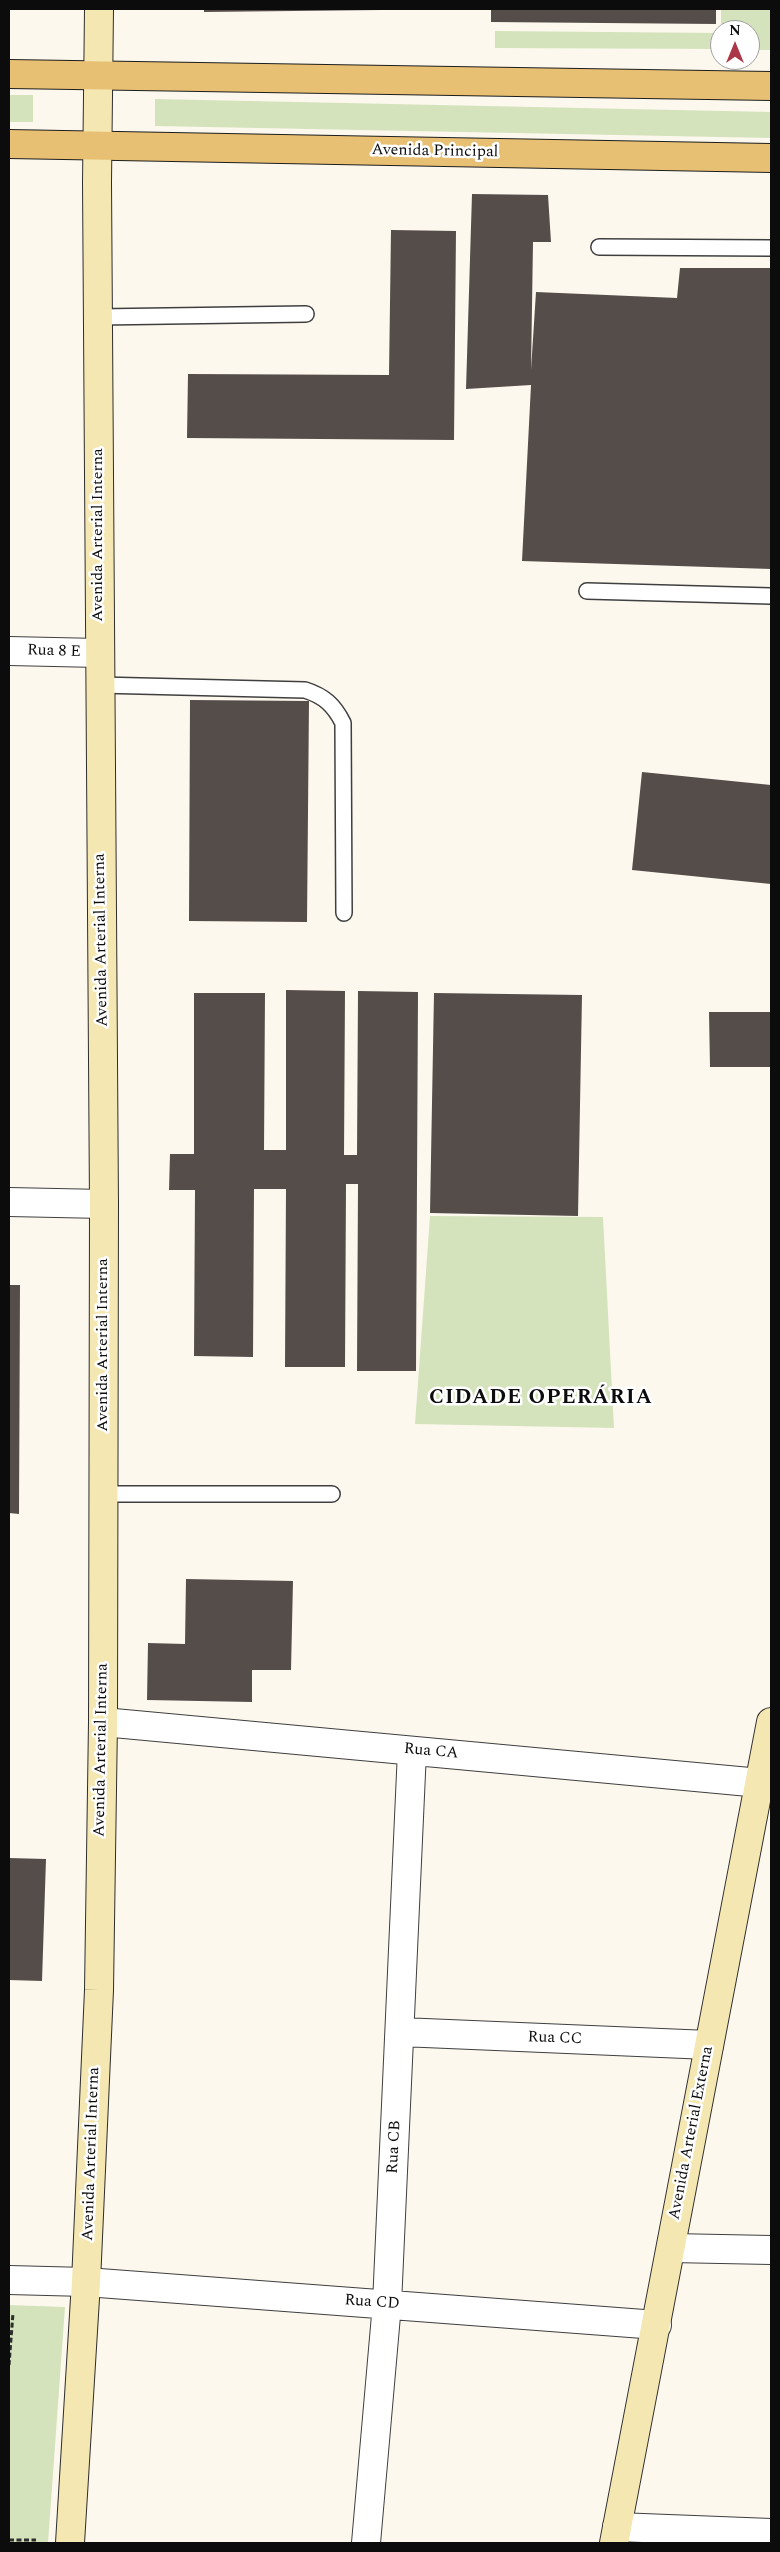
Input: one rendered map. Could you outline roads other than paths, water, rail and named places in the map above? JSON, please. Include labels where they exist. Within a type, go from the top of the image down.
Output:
[{"type":"main road","name":"Avenida Arterial Interna","points":[[70,2543],[86,2282],[99,1990],[103,1722],[104,1204],[99,685],[99,9]]},
{"type":"main road","points":[[9,74],[771,86]]},
{"type":"main road","name":"Avenida Principal","points":[[9,144],[771,158]]},
{"type":"main road","name":"Avenida Arterial Externa","points":[[616,2535],[657,2325],[708,2045],[765,1783],[771,1722]]},
{"type":"street","name":"Rua 8 E","points":[[9,651],[99,653]]},
{"type":"street","points":[[9,1202],[104,1204]]},
{"type":"street","name":"Rua CA","points":[[103,1722],[765,1783]]},
{"type":"street","name":"Rua CB","points":[[366,2543],[387,2304],[401,2032],[412,1751]]},
{"type":"street","name":"Rua CC","points":[[401,2032],[708,2045]]},
{"type":"street","points":[[671,2248],[771,2250]]},
{"type":"street","name":"Rua CD","points":[[12,2280],[86,2282],[657,2325]]},
{"type":"street","points":[[616,2535],[771,2533]]},
{"type":"lane","points":[[599,248],[771,248]]},
{"type":"lane","points":[[98,317],[306,314]]},
{"type":"lane","points":[[587,591],[771,596]]},
{"type":"lane","points":[[99,685],[305,690],[319,695],[335,707],[343,723],[344,913]]},
{"type":"lane","points":[[104,1494],[332,1494]]},
{"type":"district","name":"CIDADE OPERÁRIA","points":[[541,1399]]}]
